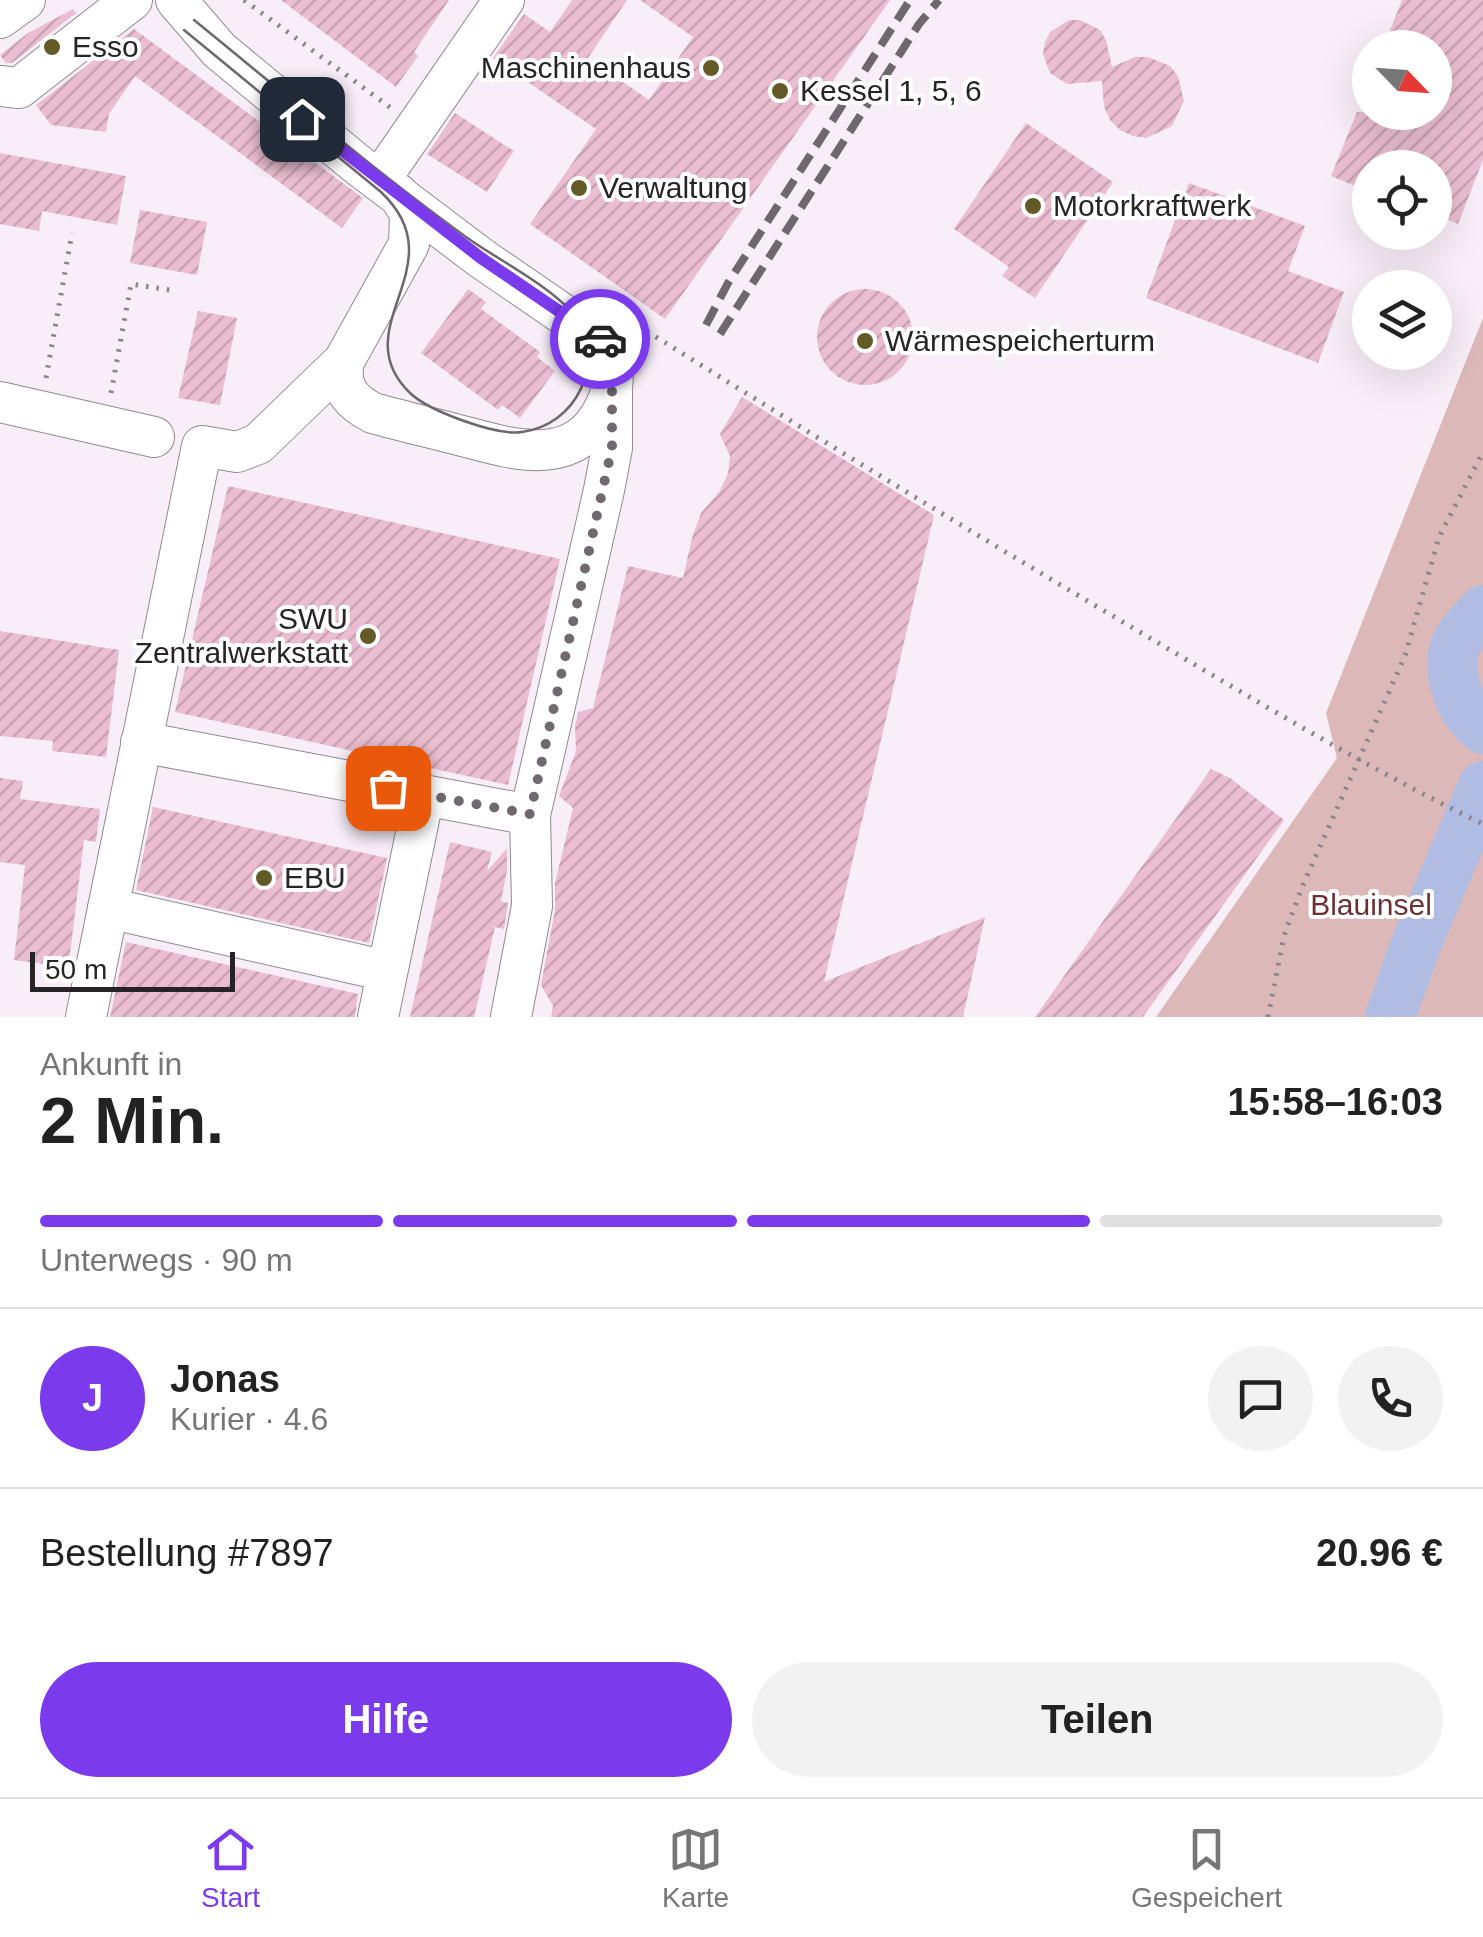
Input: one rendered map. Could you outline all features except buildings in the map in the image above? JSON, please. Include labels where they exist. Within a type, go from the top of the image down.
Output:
[{"type":"street","points":[[0,18],[25,0]]},
{"type":"street","points":[[0,86],[19,88],[132,0]]},
{"type":"street","points":[[148,0],[184,30],[190,17],[378,180],[481,258],[595,334],[611,356],[614,417],[604,490],[530,814],[532,906],[514,1007]]},
{"type":"street","points":[[378,180],[394,111],[473,0]]},
{"type":"street","points":[[378,180],[504,0]]},
{"type":"street","points":[[378,180],[410,213],[408,244],[344,361],[341,372],[346,392],[354,402],[373,413],[526,452],[552,450],[578,438],[599,418],[612,385]]},
{"type":"street","points":[[86,1017],[202,446],[237,452],[258,444],[344,361]]},
{"type":"street","points":[[0,402],[154,437]]},
{"type":"street","points":[[141,742],[530,814]]},
{"type":"street","points":[[378,1017],[424,795]]},
{"type":"street","points":[[108,908],[387,970]]},
{"type":"path","points":[[244,0],[394,111]]},
{"type":"path","points":[[40,411],[72,233]]},
{"type":"path","points":[[104,426],[132,284],[176,291]]},
{"type":"path","points":[[622,316],[953,521],[1360,761],[1483,824]]},
{"type":"path","points":[[1268,1017],[1284,936],[1302,888],[1405,656],[1439,536],[1483,452]]},
{"type":"green space","name":"Blauinsel","points":[[1483,318],[1483,1017],[1156,1017],[1337,758],[1326,713]]},
{"type":"waterway","points":[[1483,610],[1457,642],[1452,665],[1461,701],[1483,729]]},
{"type":"waterway","points":[[1390,1017],[1483,786]]},
{"type":"tram line","points":[[184,30],[381,192],[402,219],[409,245],[407,271],[388,344],[392,368],[410,393],[463,421],[511,432],[541,427],[571,405],[580,390],[588,354],[585,336],[567,307],[397,185],[194,20]]},
{"type":"railway","points":[[706,325],[728,283],[910,0]]},
{"type":"railway","points":[[720,334],[919,24],[939,0]]},
{"type":"way so far","points":[[388,788],[530,814],[612,448],[613,372],[608,349],[600,339]]},
{"type":"place","name":"Esso","points":[[52,47]]},
{"type":"place","name":"Maschinenhaus","points":[[711,68]]},
{"type":"place","name":"Kessel 1, 5, 6","points":[[780,91]]},
{"type":"place","name":"Verwaltung","points":[[579,188]]},
{"type":"place","name":"Motorkraftwerk","points":[[1033,206]]},
{"type":"place","name":"Wärmespeicherturm","points":[[865,341]]},
{"type":"place","name":"SWU Zentralwerkstatt","points":[[368,636]]},
{"type":"place","name":"EBU","points":[[264,878]]},
{"type":"route","points":[[302,119],[481,258],[600,339]]}]
